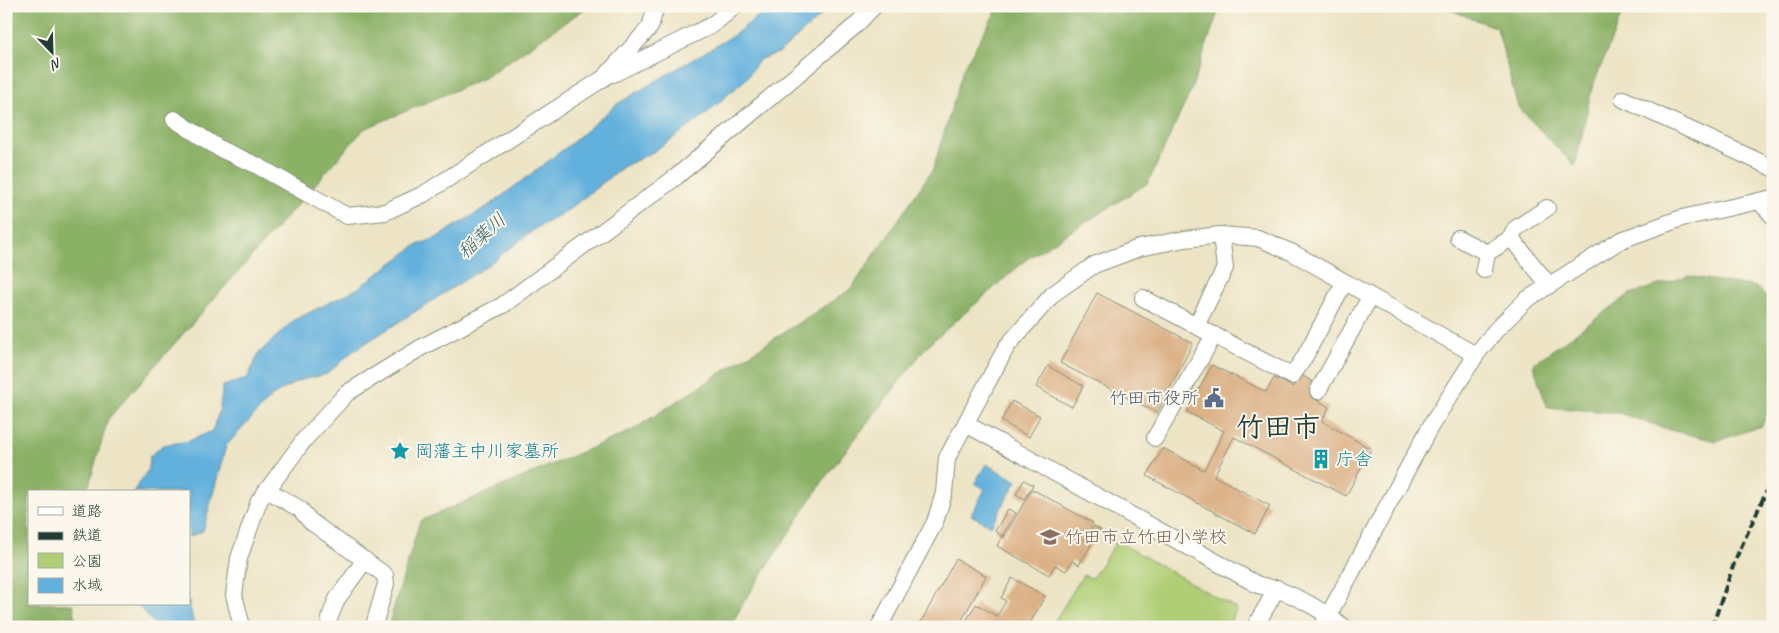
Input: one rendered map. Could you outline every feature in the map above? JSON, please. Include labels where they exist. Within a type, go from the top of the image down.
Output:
[{"type":"street","points":[[604,78],[650,27],[656,6]]},
{"type":"street","points":[[174,119],[220,150],[256,165],[347,216],[385,212],[424,194],[604,78],[712,25],[735,6]]},
{"type":"street","points":[[242,627],[234,595],[239,558],[259,501],[304,440],[347,393],[422,347],[503,305],[684,171],[856,24],[874,6]]},
{"type":"street","points":[[1623,99],[1773,168]]},
{"type":"street","points":[[1325,621],[1430,427],[1476,355],[1494,331],[1520,306],[1549,284],[1622,240],[1682,218],[1766,200],[1773,216]]},
{"type":"street","points":[[1484,270],[1487,253],[1511,238],[1515,229],[1547,208]]},
{"type":"street","points":[[879,627],[935,522],[944,493],[947,458],[1008,346],[1054,294],[1094,265],[1139,248],[1220,235],[1258,238],[1293,253],[1476,355]]},
{"type":"street","points":[[1196,326],[1226,268],[1220,235]]},
{"type":"street","points":[[1458,238],[1487,253]]},
{"type":"street","points":[[1511,238],[1549,284]]},
{"type":"street","points":[[1143,298],[1292,376],[1304,358],[1344,283]]},
{"type":"street","points":[[1318,391],[1370,297]]},
{"type":"street","points":[[1156,438],[1214,336]]},
{"type":"street","points":[[1304,358],[1328,371]]},
{"type":"street","points":[[966,424],[1258,585],[1277,588],[1325,621],[1344,627]]},
{"type":"street","points":[[267,490],[300,509],[310,521],[385,575],[386,584],[375,622],[378,627]]},
{"type":"street","points":[[329,619],[337,599],[365,560]]},
{"type":"street","points":[[1256,627],[1277,588]]},
{"type":"green space","points":[[6,6],[589,6],[484,78],[364,129],[108,419],[88,490],[28,490],[28,606],[73,606],[77,627],[6,627]]},
{"type":"green space","points":[[999,6],[1220,6],[1190,93],[1148,183],[1027,259],[927,346],[827,475],[745,600],[730,627],[388,627],[420,521],[631,431],[851,289],[933,169],[964,67]]},
{"type":"green space","points":[[1440,6],[1625,6],[1592,88],[1575,166],[1518,107],[1497,28]]},
{"type":"green space","points":[[1688,276],[1756,287],[1773,304],[1773,398],[1762,426],[1716,441],[1670,430],[1619,413],[1547,407],[1533,364],[1630,294]]},
{"type":"green space","points":[[1117,541],[1237,609],[1228,627],[1051,627],[1083,575],[1092,578]]},
{"type":"water","name":"稲葉川","points":[[771,6],[832,6],[779,53],[760,59],[746,79],[700,119],[653,152],[623,167],[568,210],[535,229],[488,265],[352,352],[327,374],[298,381],[272,396],[226,446],[203,531],[190,537],[190,490],[134,490],[148,470],[150,456],[163,445],[189,441],[212,431],[219,412],[223,386],[247,379],[259,353],[294,320],[357,289],[415,246],[436,238],[490,205],[568,146],[617,104],[734,35]]},
{"type":"water","points":[[986,464],[1017,481],[991,526],[971,515],[985,489],[975,483]]},
{"type":"water","points":[[190,605],[194,627],[157,627],[139,606]]},
{"type":"building","points":[[1097,293],[1193,343],[1157,413],[1060,363]]},
{"type":"building","name":"庁舎","points":[[1212,365],[1266,392],[1274,378],[1293,387],[1300,374],[1316,384],[1310,396],[1329,407],[1322,421],[1371,449],[1346,496],[1234,437],[1214,476],[1270,506],[1255,534],[1147,476],[1163,448],[1204,470],[1224,431],[1187,412]]},
{"type":"building","points":[[1048,366],[1083,386],[1072,407],[1036,387]]},
{"type":"building","points":[[1012,401],[1040,416],[1029,437],[1001,421]]},
{"type":"building","points":[[1024,480],[1033,485],[1024,499],[1016,494]]},
{"type":"building","points":[[1032,489],[1093,523],[1084,540],[1091,545],[1079,565],[1072,561],[1066,571],[1055,565],[1049,575],[997,546]]},
{"type":"building","points":[[1008,509],[1016,513],[1002,536],[995,531]]},
{"type":"building","points":[[1094,526],[1101,530],[1094,543],[1086,538]]},
{"type":"building","points":[[956,559],[986,576],[958,627],[918,627]]},
{"type":"building","points":[[1012,578],[1045,596],[1028,627],[963,626],[976,604],[997,616],[1006,601],[1001,598]]},
{"type":"railway","points":[[1712,627],[1736,558],[1773,477]]},
{"type":"place","name":"竹田市役所","points":[[1214,398]]},
{"type":"place","name":"岡藩主中川家墓所","points":[[400,451]]},
{"type":"place","name":"庁舎","points":[[1321,459]]},
{"type":"place","name":"竹田市立竹田小学校","points":[[1050,537]]},
{"type":"district","name":"竹田市","points":[[1278,426]]}]
